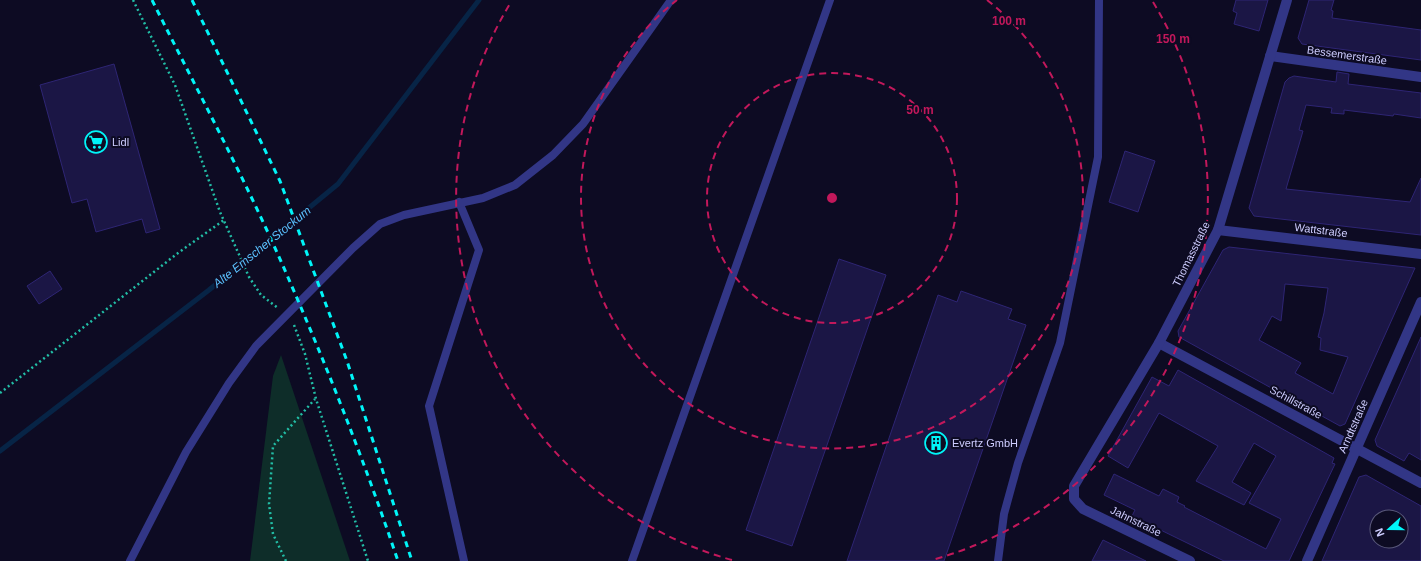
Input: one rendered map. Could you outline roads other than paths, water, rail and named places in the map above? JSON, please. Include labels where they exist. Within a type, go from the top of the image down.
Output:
[{"type":"street","name":"Thomasstraße","points":[[1074,499],[1074,486],[1159,343],[1218,230],[1287,0]]},
{"type":"street","name":"Bessemerstraße","points":[[1270,56],[1421,77]]},
{"type":"street","name":"Wattstraße","points":[[1218,230],[1421,254]]},
{"type":"street","name":"Arndtstraße","points":[[1307,561],[1421,302]]},
{"type":"street","name":"Schillstraße","points":[[1159,343],[1421,483]]},
{"type":"street","name":"Jahnstraße","points":[[1074,499],[1083,509],[1190,561]]},
{"type":"lane","points":[[130,561],[186,452],[229,383],[256,346],[279,322],[353,248],[380,224],[404,215],[483,198],[515,185],[553,155],[583,124],[670,0]]},
{"type":"lane","points":[[632,561],[830,0]]},
{"type":"lane","points":[[998,561],[1004,514],[1018,463],[1060,343],[1098,157],[1099,0]]},
{"type":"lane","points":[[459,202],[479,250],[429,406],[464,561]]},
{"type":"waterway","name":"Alte Emscher Stockum","points":[[0,451],[209,290],[338,184],[479,0]]},
{"type":"railway","points":[[152,0],[241,175],[290,282],[347,420],[398,561]]},
{"type":"railway","points":[[192,0],[280,181],[347,361],[412,561]]},
{"type":"place","name":"Lidl","points":[[96,142]]},
{"type":"place","name":"Evertz GmbH","points":[[936,443]]}]
